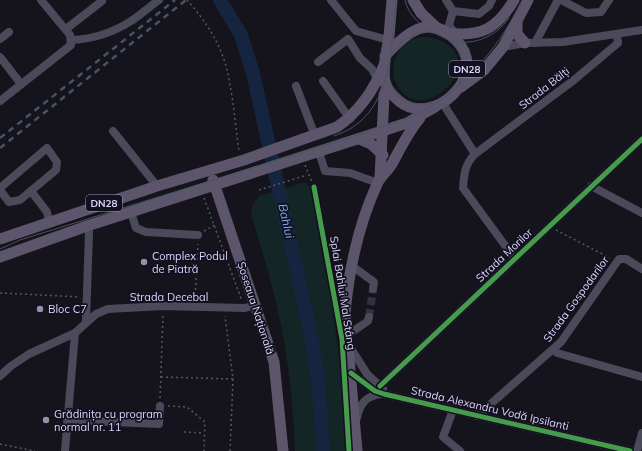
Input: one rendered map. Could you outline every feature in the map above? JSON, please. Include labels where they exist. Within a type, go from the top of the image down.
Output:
[{"type":"main road","points":[[379,181],[383,155],[382,132],[384,95],[382,84],[392,0]]},
{"type":"main road","name":"DN28","points":[[0,257],[87,226],[305,158],[319,152],[382,132],[420,117],[458,89],[465,80],[467,65],[463,49],[447,32],[421,13],[413,0]]},
{"type":"main road","points":[[385,60],[397,42],[411,31],[424,27],[461,35],[487,30],[505,15],[514,0]]},
{"type":"main road","points":[[458,89],[484,70],[503,47],[528,0]]},
{"type":"main road","points":[[517,21],[517,34],[530,43]]},
{"type":"main road","name":"DN28","points":[[0,239],[49,221],[210,170],[242,157],[304,140],[338,127],[350,119],[382,84]]},
{"type":"main road","points":[[382,84],[403,104],[420,109],[438,104]]},
{"type":"main road","points":[[357,451],[356,422],[344,313],[352,266],[367,208],[379,181],[391,165],[413,126],[420,117]]},
{"type":"main road","points":[[359,139],[371,144],[383,155]]},
{"type":"main road","name":"Șoseaua Națională","points":[[210,170],[250,307],[274,362],[283,451]]},
{"type":"street","points":[[0,101],[71,45],[72,40],[66,29],[41,0]]},
{"type":"street","points":[[72,40],[87,40],[105,34],[131,22],[159,0]]},
{"type":"street","points":[[332,0],[356,31],[388,40]]},
{"type":"street","points":[[446,0],[452,12],[450,25],[447,32]]},
{"type":"street","points":[[452,12],[479,14],[489,6],[492,0]]},
{"type":"street","points":[[530,43],[558,0]]},
{"type":"street","points":[[562,0],[586,13],[601,12],[608,0]]},
{"type":"street","points":[[66,29],[102,1]]},
{"type":"street","points":[[503,47],[530,43],[563,42],[642,30]]},
{"type":"street","points":[[0,39],[9,32]]},
{"type":"street","name":"Strada Bălți","points":[[476,154],[574,80],[618,43],[617,34]]},
{"type":"street","points":[[318,62],[348,39],[360,58],[372,69],[382,84]]},
{"type":"street","points":[[0,57],[21,84]]},
{"type":"street","points":[[324,81],[350,119]]},
{"type":"street","points":[[296,86],[315,136]]},
{"type":"street","points":[[438,104],[476,154],[469,160],[464,173],[463,188],[515,258]]},
{"type":"street","points":[[113,131],[158,186]]},
{"type":"street","name":"Strada Morilor","points":[[380,386],[642,139]]},
{"type":"street","points":[[47,148],[58,162],[56,170],[31,191],[20,200],[9,202],[0,189],[47,148]]},
{"type":"street","points":[[319,152],[325,170],[350,173],[379,181]]},
{"type":"street","points":[[591,186],[642,214]]},
{"type":"street","points":[[31,191],[47,212],[49,221]]},
{"type":"street","points":[[131,212],[136,228],[146,232],[198,235]]},
{"type":"street","points":[[86,322],[89,232],[87,226]]},
{"type":"street","name":"Strada Gospodarilor","points":[[477,416],[554,350],[620,259],[626,259],[642,270]]},
{"type":"street","points":[[352,266],[374,282],[373,289]]},
{"type":"street","name":"Strada Decebal","points":[[75,333],[96,314],[108,309],[163,306],[224,308],[250,307]]},
{"type":"street","points":[[369,317],[368,322],[347,339],[367,374],[393,396]]},
{"type":"street","points":[[0,376],[10,366],[29,354],[75,333],[65,451]]},
{"type":"street","points":[[554,350],[557,353],[642,378]]},
{"type":"street","name":"Strada Alexandru Vodă Ipsilanti","points":[[351,373],[375,391],[384,394],[630,451]]},
{"type":"street","points":[[356,422],[359,406],[365,399],[372,395],[384,394]]},
{"type":"street","points":[[67,420],[159,424],[160,406]]},
{"type":"street","points":[[453,410],[443,437],[460,451]]},
{"type":"street","points":[[638,451],[642,433]]},
{"type":"path","points":[[187,0],[201,16],[215,39],[226,66],[242,157]]},
{"type":"path","points":[[305,158],[307,175],[314,187],[315,195]]},
{"type":"path","points":[[259,190],[307,175]]},
{"type":"path","points":[[197,200],[204,198],[250,307]]},
{"type":"path","points":[[195,307],[198,235],[210,226],[215,225]]},
{"type":"path","points":[[549,226],[617,262]]},
{"type":"path","points":[[0,293],[86,297]]},
{"type":"path","points":[[163,306],[160,406],[187,407],[205,422],[204,451]]},
{"type":"path","points":[[224,308],[233,379],[230,451]]},
{"type":"path","points":[[161,377],[233,379]]},
{"type":"path","points":[[184,432],[205,433]]},
{"type":"path","points":[[0,444],[35,451]]},
{"type":"shaded area","points":[[428,37],[448,45],[457,56],[458,68],[453,80],[444,90],[432,98],[419,100],[407,96],[397,85],[394,67],[397,55],[403,46],[415,38]]},
{"type":"shaded area","points":[[305,182],[310,187],[331,298],[342,377],[346,451],[295,451],[293,414],[284,340],[270,281],[251,214],[252,205],[259,196]]},
{"type":"waterway","name":"Bahlui","points":[[220,0],[241,35],[253,73],[312,340],[319,388],[323,451]]},
{"type":"tunnel","points":[[369,317],[373,289]]},
{"type":"tram line","points":[[334,136],[353,127],[368,114],[378,98],[385,80],[390,60],[396,0]]},
{"type":"tram line","points":[[405,0],[412,15],[419,23],[432,33]]},
{"type":"tram line","points":[[0,249],[20,240],[364,133],[404,120],[420,113],[457,87],[483,61],[504,32],[523,0]]},
{"type":"tram line","points":[[391,55],[405,39],[414,34],[428,32],[458,42],[475,41],[490,35],[504,25],[509,18]]},
{"type":"tram line","points":[[449,40],[454,44],[461,55],[463,73],[458,85]]},
{"type":"tram line","points":[[388,74],[394,90],[403,100],[415,104],[432,103]]},
{"type":"railway","points":[[0,138],[175,0]]},
{"type":"railway","points":[[0,148],[186,0]]},
{"type":"cycle path","points":[[380,386],[642,139]]},
{"type":"cycle path","name":"Splai Bahlui Mal Stâng","points":[[314,187],[342,339],[349,451]]},
{"type":"cycle path","points":[[351,373],[375,391],[384,394],[630,451]]},
{"type":"place","name":"Complex Podul de Piatră","points":[[144,262]]},
{"type":"place","name":"Bloc C7","points":[[40,309]]},
{"type":"place","name":"Grădinița cu program normal nr. 11","points":[[46,420]]}]
